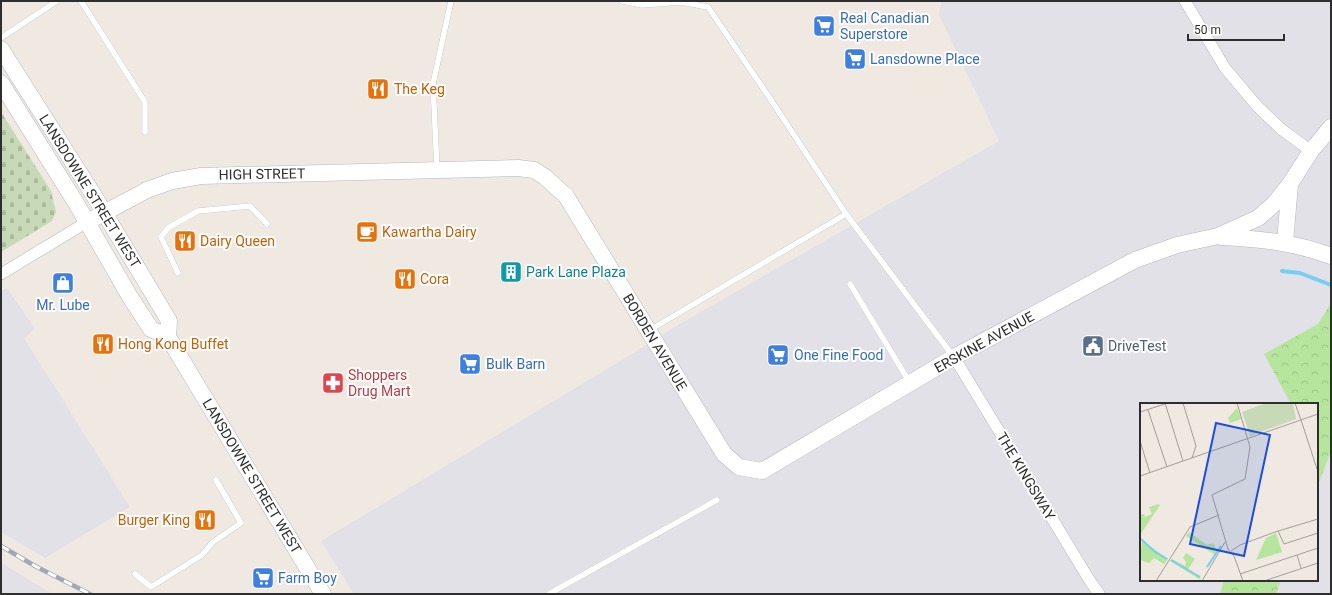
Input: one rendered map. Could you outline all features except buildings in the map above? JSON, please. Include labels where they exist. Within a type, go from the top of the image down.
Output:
[{"type":"street","points":[[1185,1],[1225,68],[1257,106],[1282,129],[1311,151]]},
{"type":"street","name":"LANSDOWNE STREET WEST","points":[[1,49],[105,214],[169,321],[168,337]]},
{"type":"street","name":"LANSDOWNE STREET WEST","points":[[1,84],[76,203],[151,329],[168,337],[323,594]]},
{"type":"street","points":[[1218,236],[1258,218],[1274,204],[1290,184],[1311,151],[1331,127]]},
{"type":"street","name":"HIGH STREET","points":[[1,274],[87,222],[105,214],[147,190],[172,181],[201,176],[518,168],[534,170],[545,177]]},
{"type":"street","name":"BORDEN AVENUE","points":[[545,177],[566,196],[724,454],[739,467],[762,471]]},
{"type":"street","points":[[1285,242],[1290,184]]},
{"type":"street","points":[[1218,236],[1285,242],[1331,256]]},
{"type":"street","name":"ERSKINE AVENUE","points":[[762,471],[954,357],[1135,260],[1177,245],[1218,236]]},
{"type":"street","name":"THE KINGSWAY","points":[[954,357],[1099,594]]},
{"type":"lane","points":[[1,38],[56,1]]},
{"type":"lane","points":[[81,1],[145,102],[145,132]]},
{"type":"lane","points":[[437,170],[433,84],[451,1]]},
{"type":"lane","points":[[622,1],[642,5],[681,2],[708,6],[846,214],[954,357]]},
{"type":"lane","points":[[178,273],[161,237],[168,228],[198,211],[250,206],[267,224]]},
{"type":"lane","points":[[648,331],[846,214]]},
{"type":"lane","points":[[850,284],[910,383]]},
{"type":"lane","points":[[135,574],[151,587],[202,555],[213,542],[241,523],[216,480]]},
{"type":"lane","points":[[550,594],[716,500]]},
{"type":"shaded area","points":[[941,1],[1331,1],[1331,594],[354,594],[321,541],[678,325],[999,141],[939,15]]},
{"type":"shaded area","points":[[7,288],[35,329],[24,338],[130,507],[45,558],[1,532],[1,291]]},
{"type":"shaded area","points":[[1,563],[53,594],[1,594]]},
{"type":"green space","points":[[1,112],[51,191],[56,212],[52,221],[1,252]]},
{"type":"green space","points":[[1331,303],[1331,451],[1318,485],[1318,403],[1290,403],[1264,354],[1318,324]]},
{"type":"green space","points":[[1224,581],[1281,581],[1276,594],[1220,594]]},
{"type":"waterway","points":[[1282,271],[1300,273],[1331,285]]},
{"type":"railway","points":[[1,546],[35,566],[90,594]]},
{"type":"place","name":"Real Canadian Superstore","points":[[824,26]]},
{"type":"place","name":"Lansdowne Place","points":[[855,59]]},
{"type":"place","name":"The Keg","points":[[378,89]]},
{"type":"place","name":"Kawartha Dairy","points":[[367,232]]},
{"type":"place","name":"Dairy Queen","points":[[185,241]]},
{"type":"place","name":"Park Lane Plaza","points":[[511,272]]},
{"type":"place","name":"Cora","points":[[405,279]]},
{"type":"place","name":"Mr. Lube","points":[[63,283]]},
{"type":"place","name":"Hong Kong Buffet","points":[[103,344]]},
{"type":"place","name":"DriveTest","points":[[1093,346]]},
{"type":"place","name":"One Fine Food","points":[[778,355]]},
{"type":"place","name":"Bulk Barn","points":[[470,364]]},
{"type":"place","name":"Shoppers Drug Mart","points":[[333,383]]},
{"type":"place","name":"Burger King","points":[[205,520]]},
{"type":"place","name":"Farm Boy","points":[[263,578]]}]
